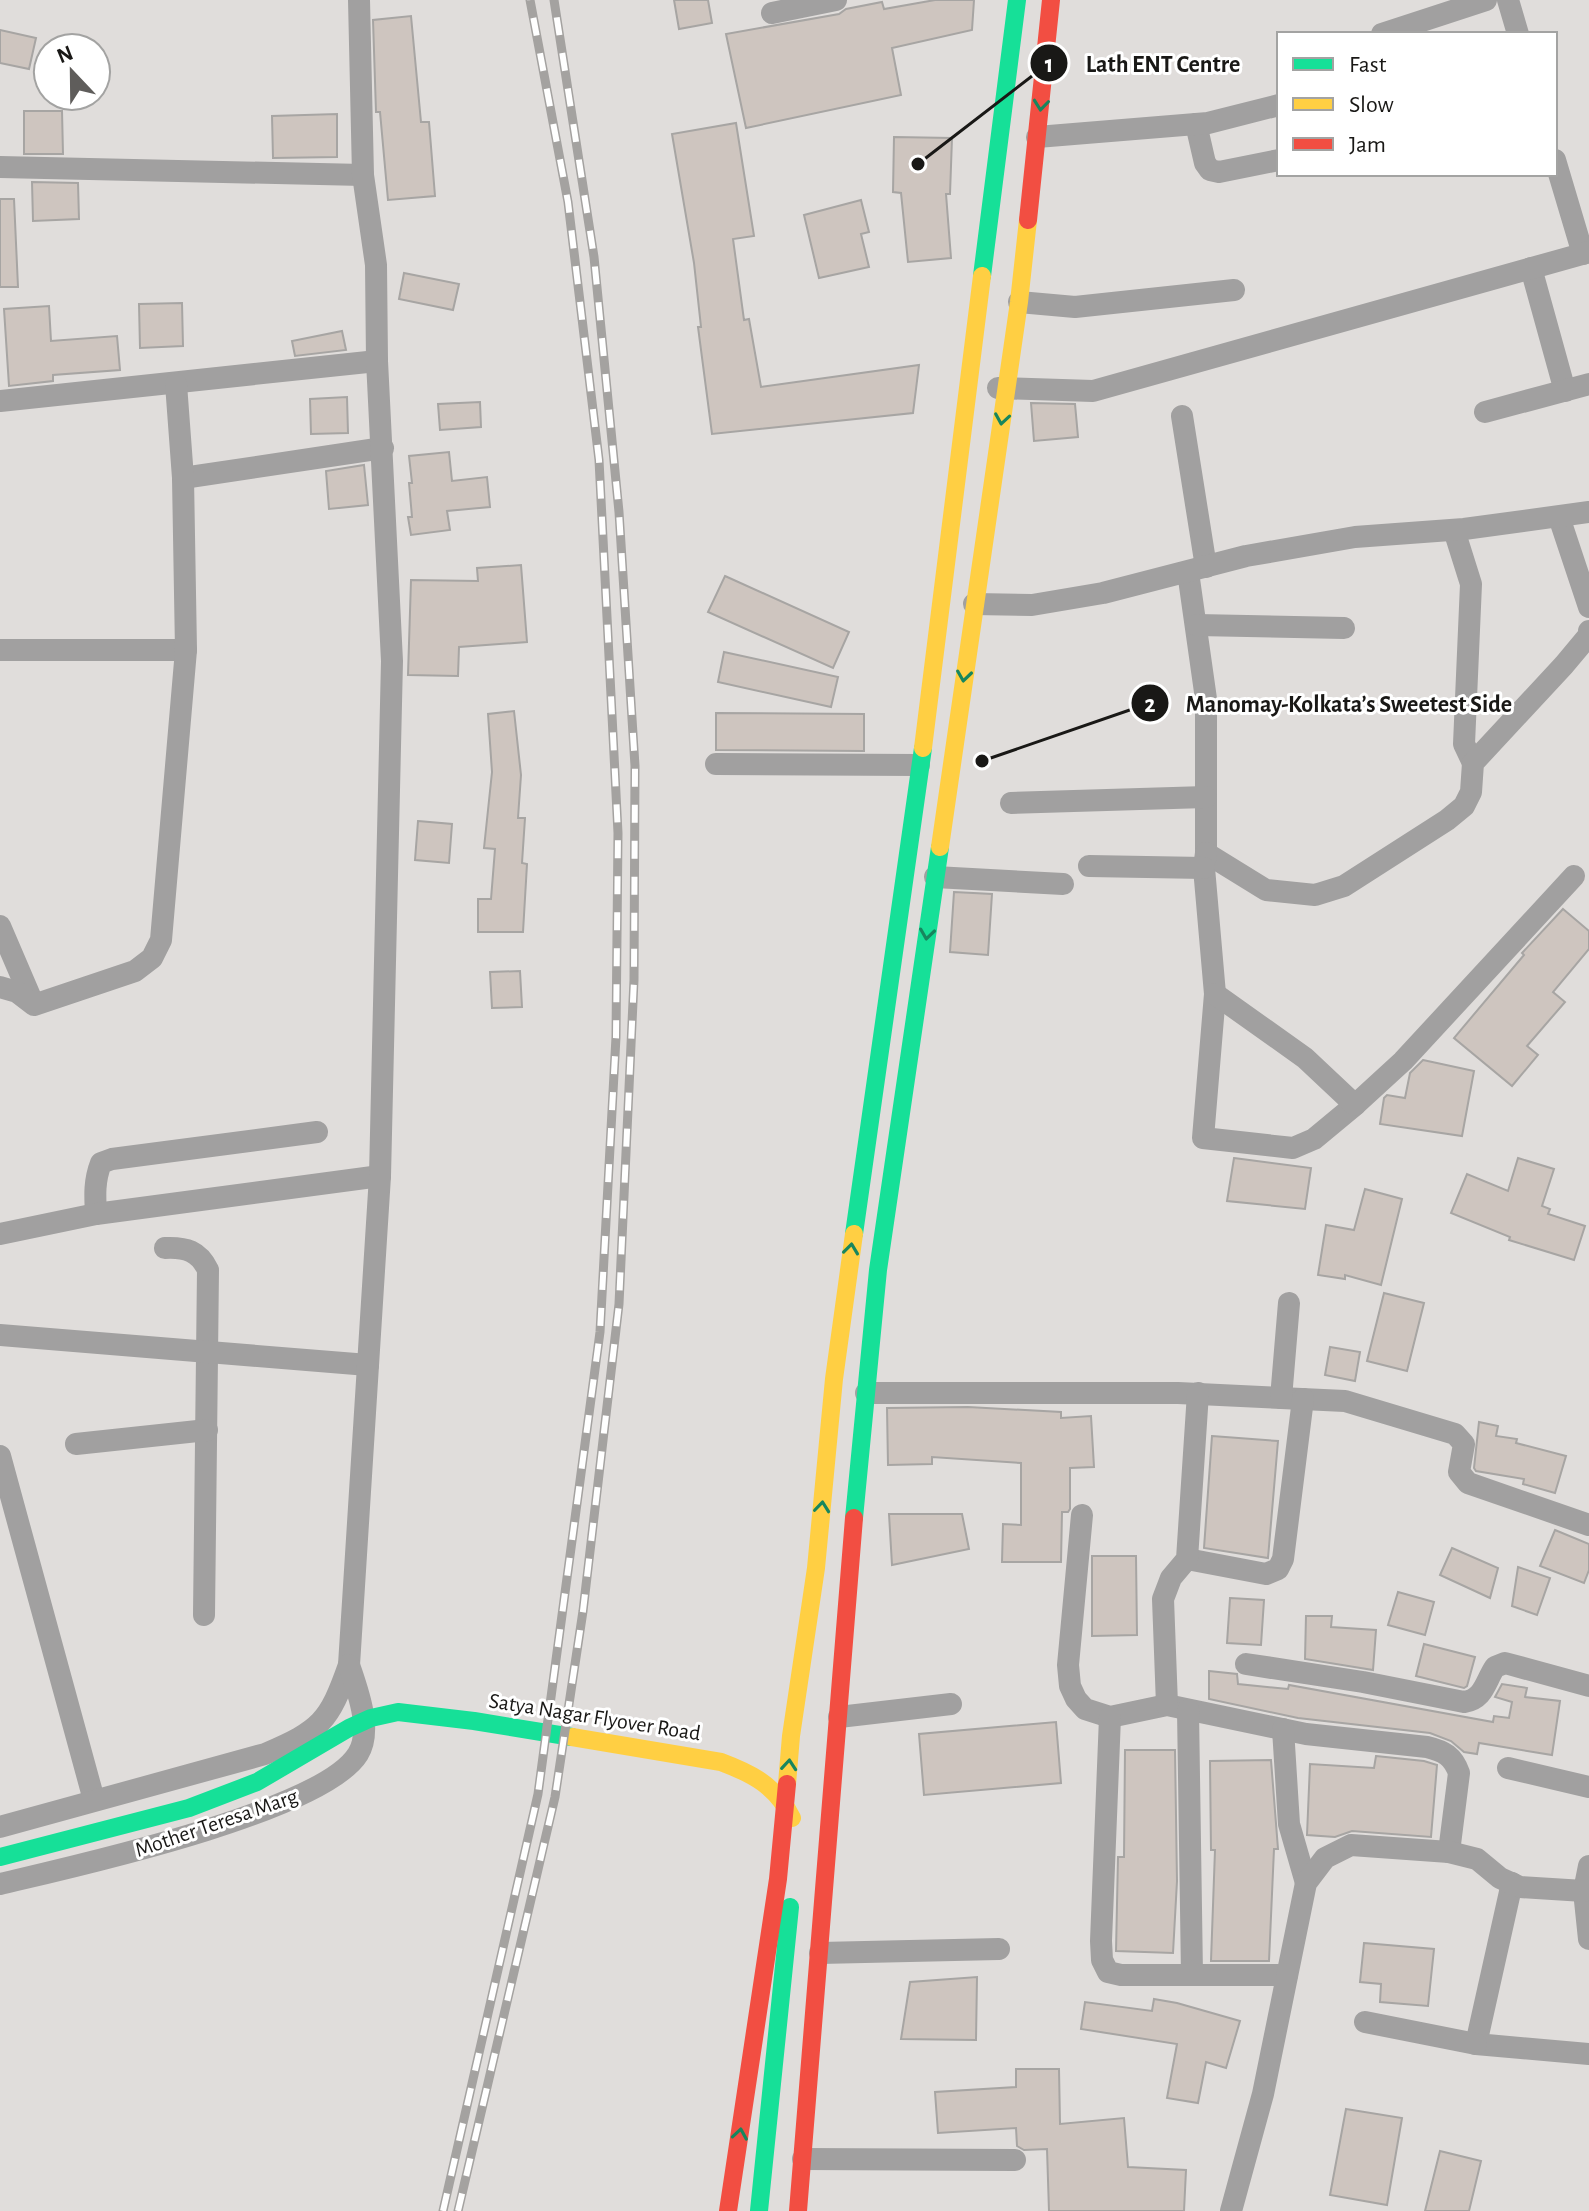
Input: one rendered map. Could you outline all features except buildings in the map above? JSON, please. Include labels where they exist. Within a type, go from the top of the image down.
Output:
[{"type":"main road","points":[[728,2211],[778,1879],[791,1736],[816,1568],[838,1347],[919,765],[1017,0]]},
{"type":"main road","points":[[798,2211],[849,1571],[888,1197],[1019,302],[1051,0]]},
{"type":"main road","points":[[816,1568],[849,1571]]},
{"type":"main road","name":"Satya Nagar Flyover Road","points":[[0,1857],[189,1808],[257,1782],[349,1728],[371,1718],[398,1712],[474,1721],[721,1762],[753,1773],[783,1796],[794,1822],[790,1906],[759,2211]]},
{"type":"main road","points":[[755,2030],[813,2034]]},
{"type":"street","points":[[0,1827],[265,1754],[302,1738],[322,1722],[337,1699],[349,1665],[380,1176],[392,661],[377,361],[376,265],[363,175],[359,0]]},
{"type":"street","points":[[772,13],[836,0]]},
{"type":"street","points":[[1388,32],[1486,0]]},
{"type":"street","points":[[1508,0],[1517,32]]},
{"type":"street","points":[[1037,137],[1196,124],[1277,105]]},
{"type":"street","points":[[1196,124],[1205,163],[1210,170],[1219,172],[1277,160]]},
{"type":"street","points":[[969,383],[1007,390],[1093,391],[1586,253],[1557,166]]},
{"type":"street","points":[[0,167],[363,175]]},
{"type":"street","points":[[1531,268],[1565,391]]},
{"type":"street","points":[[1019,302],[1075,307],[1234,290]]},
{"type":"street","points":[[0,401],[377,361]]},
{"type":"street","points":[[34,1005],[135,971],[152,958],[161,940],[186,650],[183,478],[176,384]]},
{"type":"street","points":[[1485,412],[1589,384]]},
{"type":"street","points":[[1182,416],[1197,570],[1197,625],[1206,699],[1205,860],[1215,994],[1203,1138],[1293,1148],[1314,1139],[1403,1061],[1574,876]]},
{"type":"street","points":[[183,478],[383,448]]},
{"type":"street","points":[[974,604],[1032,605],[1103,593],[1246,556],[1355,537],[1454,530],[1589,512]]},
{"type":"street","points":[[1559,517],[1589,607]]},
{"type":"street","points":[[1089,866],[1205,860],[1266,890],[1315,895],[1344,886],[1464,806],[1471,792],[1473,763],[1464,744],[1471,584],[1454,530]]},
{"type":"street","points":[[1197,625],[1344,628]]},
{"type":"street","points":[[1473,763],[1564,665],[1589,631]]},
{"type":"street","points":[[0,650],[186,650]]},
{"type":"street","points":[[716,764],[919,765]]},
{"type":"street","points":[[1011,803],[1206,797]]},
{"type":"street","points":[[935,877],[1063,884]]},
{"type":"street","points":[[0,926],[34,1005]]},
{"type":"street","points":[[0,987],[17,992],[34,1005]]},
{"type":"street","points":[[1215,994],[1305,1058],[1355,1105]]},
{"type":"street","points":[[96,1214],[95,1186],[101,1163],[317,1132]]},
{"type":"street","points":[[0,1234],[96,1214],[380,1176]]},
{"type":"street","points":[[165,1248],[193,1250],[203,1258],[208,1270],[204,1615]]},
{"type":"street","points":[[1187,1559],[1266,1574],[1278,1569],[1283,1559],[1292,1398],[1289,1303]]},
{"type":"street","points":[[0,1335],[368,1365]]},
{"type":"street","points":[[866,1393],[1198,1393],[1345,1401],[1455,1434],[1464,1444],[1459,1472],[1468,1483],[1589,1525]]},
{"type":"street","points":[[1192,1975],[1177,1708],[1163,1599],[1171,1578],[1187,1559],[1198,1393]]},
{"type":"street","points":[[76,1444],[207,1430]]},
{"type":"street","points":[[0,1456],[94,1800]]},
{"type":"street","points":[[1082,1515],[1068,1665],[1070,1686],[1085,1709],[1110,1717],[1177,1708],[1283,1729],[1444,1751],[1455,1762],[1459,1773],[1449,1852]]},
{"type":"street","points":[[1246,1664],[1464,1702],[1480,1696],[1495,1667],[1505,1663],[1589,1686]]},
{"type":"street","name":"Mother Teresa Marg","points":[[0,1884],[187,1836],[247,1816],[306,1791],[346,1769],[360,1751],[364,1733],[358,1693],[349,1665]]},
{"type":"street","points":[[839,1717],[951,1704]]},
{"type":"street","points":[[1110,1717],[1102,1960],[1108,1972],[1121,1975],[1287,1975]]},
{"type":"street","points":[[1283,1729],[1289,1824],[1306,1883]]},
{"type":"street","points":[[1508,1768],[1589,1787]]},
{"type":"street","points":[[1231,2211],[1263,2094],[1306,1883],[1325,1858],[1351,1845],[1449,1852],[1477,1859],[1500,1878],[1520,1887],[1584,1891]]},
{"type":"street","points":[[1589,1866],[1584,1891],[1589,1939]]},
{"type":"street","points":[[1476,2044],[1512,1883]]},
{"type":"street","points":[[820,1953],[999,1949]]},
{"type":"street","points":[[1365,2022],[1476,2044],[1589,2054]]},
{"type":"street","points":[[803,2159],[1015,2160]]},
{"type":"railway","points":[[443,2211],[538,1794],[600,1332],[616,1037],[618,833],[599,460],[568,202],[530,0]]},
{"type":"railway","points":[[458,2211],[555,1797],[583,1611],[619,1304],[634,980],[635,766],[619,512],[594,257],[554,0]]},
{"type":"traffic: fast","points":[[982,276],[1017,0]]},
{"type":"traffic: fast","points":[[854,1234],[923,748]]},
{"type":"traffic: fast","points":[[854,1518],[878,1270],[940,847]]},
{"type":"traffic: fast","points":[[0,1857],[189,1808],[257,1782],[349,1728],[371,1718],[398,1712],[572,1737]]},
{"type":"traffic: fast","points":[[759,2211],[790,1907]]},
{"type":"traffic: slow","points":[[940,847],[1019,302],[1028,220]]},
{"type":"traffic: slow","points":[[923,748],[982,276]]},
{"type":"traffic: slow","points":[[787,1784],[791,1736],[816,1568],[834,1379],[854,1234]]},
{"type":"traffic: slow","points":[[572,1737],[721,1762],[743,1771],[771,1789],[792,1818]]},
{"type":"traffic: jam","points":[[1028,220],[1051,0]]},
{"type":"traffic: jam","points":[[798,2211],[854,1518]]},
{"type":"traffic: jam","points":[[728,2211],[778,1879],[787,1784]]},
{"type":"place","name":"Lath ENT Centre","points":[[918,164]]},
{"type":"place","name":"Manomay-Kolkata’s Sweetest Side","points":[[982,761]]}]
